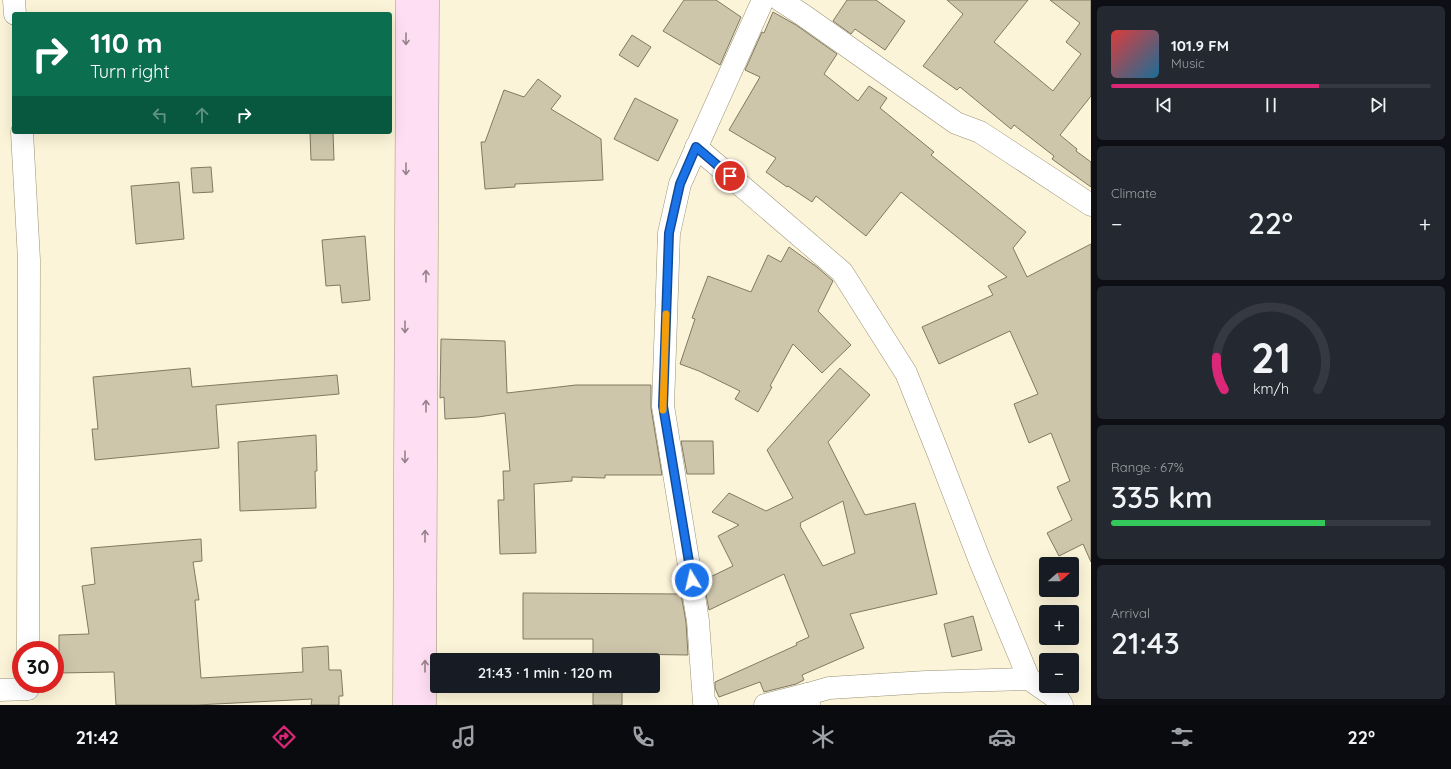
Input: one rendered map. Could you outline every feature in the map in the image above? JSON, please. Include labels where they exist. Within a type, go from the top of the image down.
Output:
[{"type":"main road","points":[[407,0],[416,243],[425,705]]},
{"type":"main road","points":[[404,705],[416,243],[428,0]]},
{"type":"street","points":[[14,0],[15,12]]},
{"type":"street","points":[[707,705],[704,702],[698,621],[663,406],[669,233],[680,184],[763,0]]},
{"type":"street","points":[[780,0],[956,123],[980,132],[1091,205]]},
{"type":"street","points":[[22,134],[29,260],[28,641]]},
{"type":"street","points":[[696,147],[842,272],[906,373],[980,561],[1029,679],[1059,700],[1062,705]]},
{"type":"street","points":[[765,705],[808,700],[829,688],[926,682],[1029,679]]},
{"type":"street","points":[[0,690],[12,691]]},
{"type":"building","points":[[684,0],[716,0],[741,17],[720,65],[663,31]]},
{"type":"building","points":[[847,0],[876,0],[905,21],[885,50],[855,29],[851,34],[833,21]]},
{"type":"building","points":[[947,0],[1028,0],[994,42],[1053,91],[1081,54],[1066,42],[1080,23],[1050,0],[1091,0],[1091,96],[1060,135],[1077,149],[1076,151],[1091,162],[1091,187],[1052,159],[1054,156],[1014,125],[1011,129],[960,87],[957,90],[923,66],[963,14]]},
{"type":"building","points":[[773,12],[796,25],[837,54],[824,74],[858,101],[869,86],[887,98],[880,108],[934,152],[931,155],[1026,232],[1013,248],[1027,277],[1091,244],[1091,562],[1083,544],[1059,556],[1047,533],[1072,520],[1057,487],[1070,481],[1051,433],[1029,443],[1014,404],[1038,394],[1010,331],[939,364],[922,327],[993,295],[988,286],[1007,277],[901,192],[866,236],[816,196],[812,202],[766,172],[776,158],[729,130],[760,77],[745,70],[762,32],[764,33]]},
{"type":"building","points":[[632,35],[651,47],[638,67],[619,55]]},
{"type":"building","points":[[538,79],[561,96],[551,109],[601,139],[603,180],[515,184],[515,187],[485,189],[481,142],[485,142],[504,90],[524,97]]},
{"type":"building","points":[[635,98],[678,120],[658,161],[614,139]]},
{"type":"building","points":[[310,134],[333,134],[334,160],[311,160]]},
{"type":"building","points":[[211,167],[213,192],[193,193],[191,168]]},
{"type":"building","points":[[179,182],[184,239],[136,244],[131,186]]},
{"type":"building","points":[[365,236],[370,300],[342,303],[340,285],[326,286],[322,240]]},
{"type":"building","points":[[789,247],[817,267],[833,281],[818,311],[851,345],[822,373],[793,344],[770,386],[772,387],[758,412],[735,399],[740,391],[699,371],[680,364],[695,319],[692,318],[708,276],[751,292],[768,255],[781,262]]},
{"type":"building","points":[[441,339],[505,341],[507,393],[576,385],[651,385],[651,408],[662,475],[605,475],[605,478],[572,477],[572,481],[534,484],[536,553],[500,554],[498,500],[504,500],[503,471],[510,471],[505,413],[478,417],[445,419],[444,397],[440,398]]},
{"type":"building","points":[[190,368],[192,387],[337,375],[339,394],[216,405],[219,448],[95,460],[92,429],[98,429],[93,377]]},
{"type":"building","points":[[840,368],[870,395],[828,442],[865,515],[915,503],[937,594],[850,614],[864,648],[802,675],[804,680],[796,684],[764,692],[760,682],[719,697],[715,688],[715,682],[797,645],[796,643],[809,637],[784,574],[709,610],[704,580],[733,566],[718,536],[739,525],[712,512],[729,493],[766,511],[793,498],[767,450]],"holes":[[[843,501],[855,553],[823,566],[800,526],[800,523]]]},
{"type":"building","points":[[316,435],[316,508],[240,511],[238,442]]},
{"type":"building","points":[[681,441],[713,441],[714,474],[687,474]]},
{"type":"building","points":[[201,539],[202,561],[193,562],[199,600],[195,600],[201,678],[303,672],[302,648],[328,646],[329,670],[341,670],[343,696],[339,696],[339,705],[311,705],[312,699],[197,705],[116,705],[114,672],[64,673],[64,641],[59,641],[59,635],[89,634],[82,586],[95,584],[91,548]]},
{"type":"building","points":[[523,593],[681,594],[686,622],[688,655],[660,655],[660,653],[593,653],[593,639],[523,639]]},
{"type":"building","points":[[973,616],[982,650],[952,657],[944,624]]},
{"type":"building","points":[[593,693],[622,693],[622,705],[593,705]]},
{"type":"slow traffic","points":[[663,410],[666,314]]},
{"type":"route","points":[[692,580],[663,406],[669,233],[680,184],[696,147],[730,176]]}]
